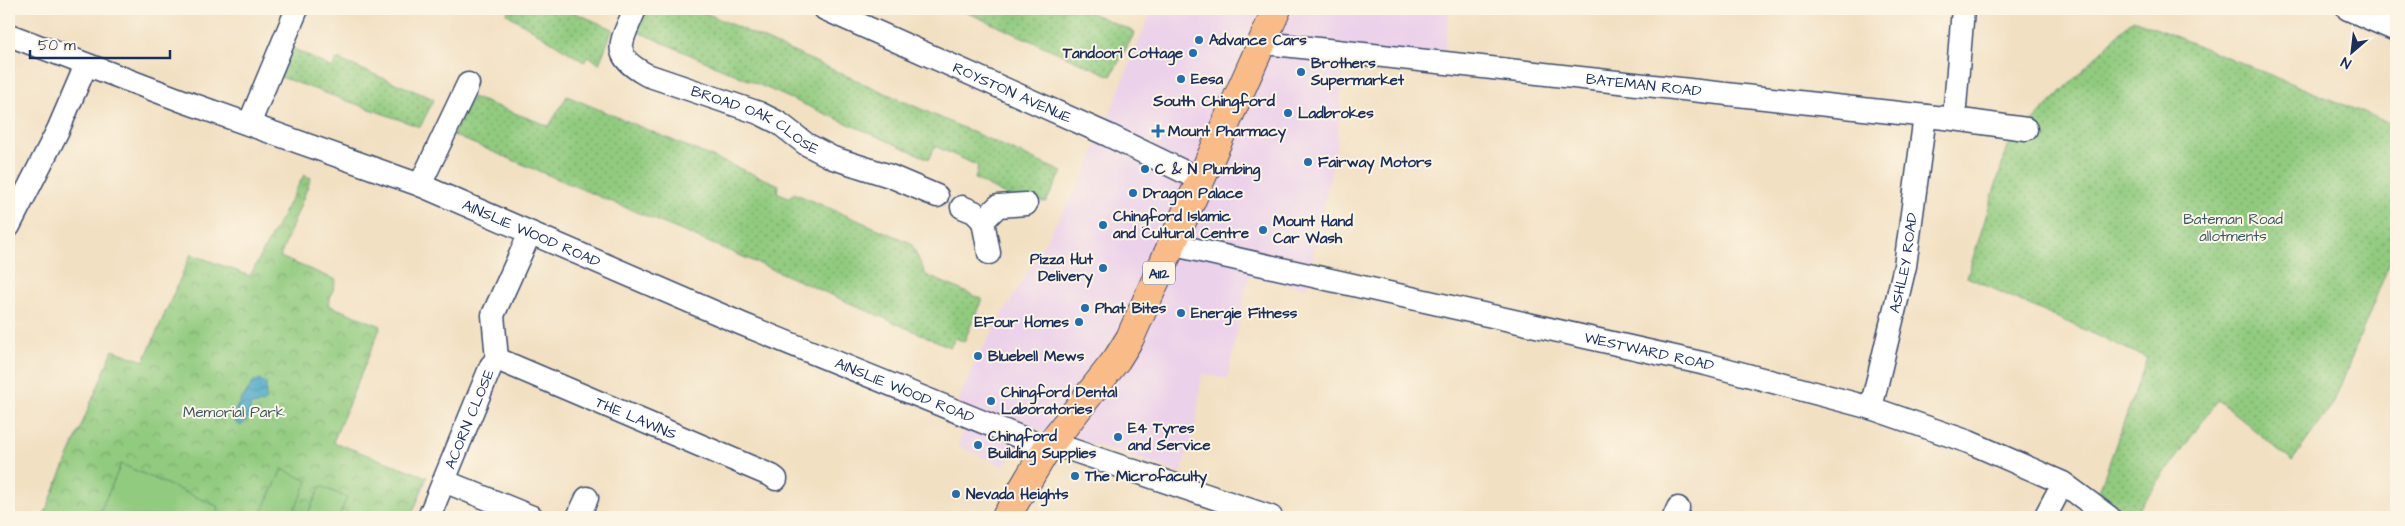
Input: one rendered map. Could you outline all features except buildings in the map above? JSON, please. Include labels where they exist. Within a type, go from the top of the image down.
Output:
[{"type":"main road","name":"A112","points":[[1006,517],[1049,446],[1122,352],[1144,308],[1170,244],[1264,42],[1277,9]]},
{"type":"street","points":[[249,124],[298,9]]},
{"type":"street","name":"BROAD OAK CLOSE","points":[[634,9],[620,43],[624,57],[632,67],[647,75],[759,113],[778,123],[806,144],[832,158],[890,176],[936,196]]},
{"type":"street","name":"ROYSTON AVENUE","points":[[825,9],[1199,179]]},
{"type":"street","points":[[1954,119],[1963,9]]},
{"type":"street","points":[[2348,9],[2396,30]]},
{"type":"street","name":"AINSLIE WOOD ROAD","points":[[9,35],[86,65],[420,185],[742,324],[1049,446],[1271,517]]},
{"type":"street","name":"BATEMAN ROAD","points":[[1264,42],[1360,55],[1954,119],[2026,129]]},
{"type":"street","points":[[9,226],[58,130],[86,65]]},
{"type":"street","points":[[420,185],[468,84]]},
{"type":"street","name":"ASHLEY ROAD","points":[[1872,408],[1905,266],[1925,116]]},
{"type":"street","points":[[983,221],[998,206],[1026,204]]},
{"type":"street","points":[[962,207],[974,212],[983,221],[989,252]]},
{"type":"street","points":[[496,359],[493,316],[530,233]]},
{"type":"street","name":"WESTWARD ROAD","points":[[1170,244],[1706,364],[1872,408],[1969,442],[2063,483],[2108,517]]},
{"type":"street","name":"THE LAWNS","points":[[496,359],[772,476],[776,480]]},
{"type":"street","name":"ACORN CLOSE","points":[[429,517],[491,366],[496,359]]},
{"type":"street","name":"ACORN CLOSE","points":[[444,481],[532,517]]},
{"type":"shaded area","points":[[1152,9],[1449,9],[1444,57],[1344,61],[1337,144],[1306,288],[1249,276],[1227,379],[1202,373],[1196,423],[1181,473],[1103,447],[1027,427],[1004,466],[958,446],[965,426],[959,399],[977,358],[1086,172]]},
{"type":"green space","points":[[509,9],[566,9],[613,29],[599,64],[589,56],[584,62],[507,14]]},
{"type":"green space","points":[[646,9],[697,9],[1062,172],[1046,202],[1007,196],[975,179],[978,166],[935,146],[929,159],[636,31]]},
{"type":"green space","points":[[959,9],[1082,9],[1135,32],[1111,76]]},
{"type":"green space","name":"Bateman Road allotments","points":[[2133,19],[2396,126],[2396,247],[2333,404],[2292,461],[2218,400],[2133,517],[2099,491],[2147,358],[1967,277],[2008,146]]},
{"type":"green space","points":[[290,47],[332,68],[337,59],[434,99],[420,127],[278,76]]},
{"type":"green space","points":[[567,96],[779,185],[777,192],[790,198],[794,193],[911,243],[926,275],[982,299],[964,342],[956,338],[950,347],[772,269],[453,135],[472,97],[549,126]]},
{"type":"green space","name":"Memorial Park","points":[[304,175],[311,178],[280,257],[336,280],[328,305],[381,326],[333,442],[427,477],[411,517],[43,517],[113,350],[144,361],[191,254],[250,276]]},
{"type":"green space","points":[[121,464],[219,507],[215,517],[98,517]]},
{"type":"green space","points":[[282,469],[308,481],[291,517],[260,517]]},
{"type":"green space","points":[[321,486],[347,498],[338,517],[306,517]]},
{"type":"water","points":[[259,380],[266,383],[266,399],[263,403],[251,405],[248,419],[241,426],[235,422],[236,408],[254,381]]},
{"type":"place","name":"Advance Cars","points":[[1199,40]]},
{"type":"place","name":"Tandoori Cottage","points":[[1193,53]]},
{"type":"place","name":"Brothers Supermarket","points":[[1301,72]]},
{"type":"place","name":"Eesa","points":[[1181,79]]},
{"type":"place","name":"Ladbrokes","points":[[1288,113]]},
{"type":"place","name":"Mount Pharmacy","points":[[1158,131]]},
{"type":"place","name":"Fairway Motors","points":[[1308,162]]},
{"type":"place","name":"C & N Plumbing","points":[[1145,169]]},
{"type":"place","name":"Dragon Palace","points":[[1133,193]]},
{"type":"place","name":"Chingford Islamic and Cultural Centre","points":[[1103,225]]},
{"type":"place","name":"Mount Hand Car Wash","points":[[1263,230]]},
{"type":"place","name":"Pizza Hut Delivery","points":[[1103,268]]},
{"type":"place","name":"Phat Bites","points":[[1085,308]]},
{"type":"place","name":"Energie Fitness","points":[[1181,313]]},
{"type":"place","name":"EFour Homes","points":[[1079,322]]},
{"type":"place","name":"Bluebell Mews","points":[[978,356]]},
{"type":"place","name":"Chingford Dental Laboratories","points":[[991,401]]},
{"type":"place","name":"E4 Tyres and Service","points":[[1118,437]]},
{"type":"place","name":"Chingford Building Supplies","points":[[978,445]]},
{"type":"place","name":"The Microfaculty","points":[[1075,476]]},
{"type":"place","name":"Nevada Heights","points":[[956,494]]},
{"type":"district","name":"South Chingford","points":[[1214,100]]}]
